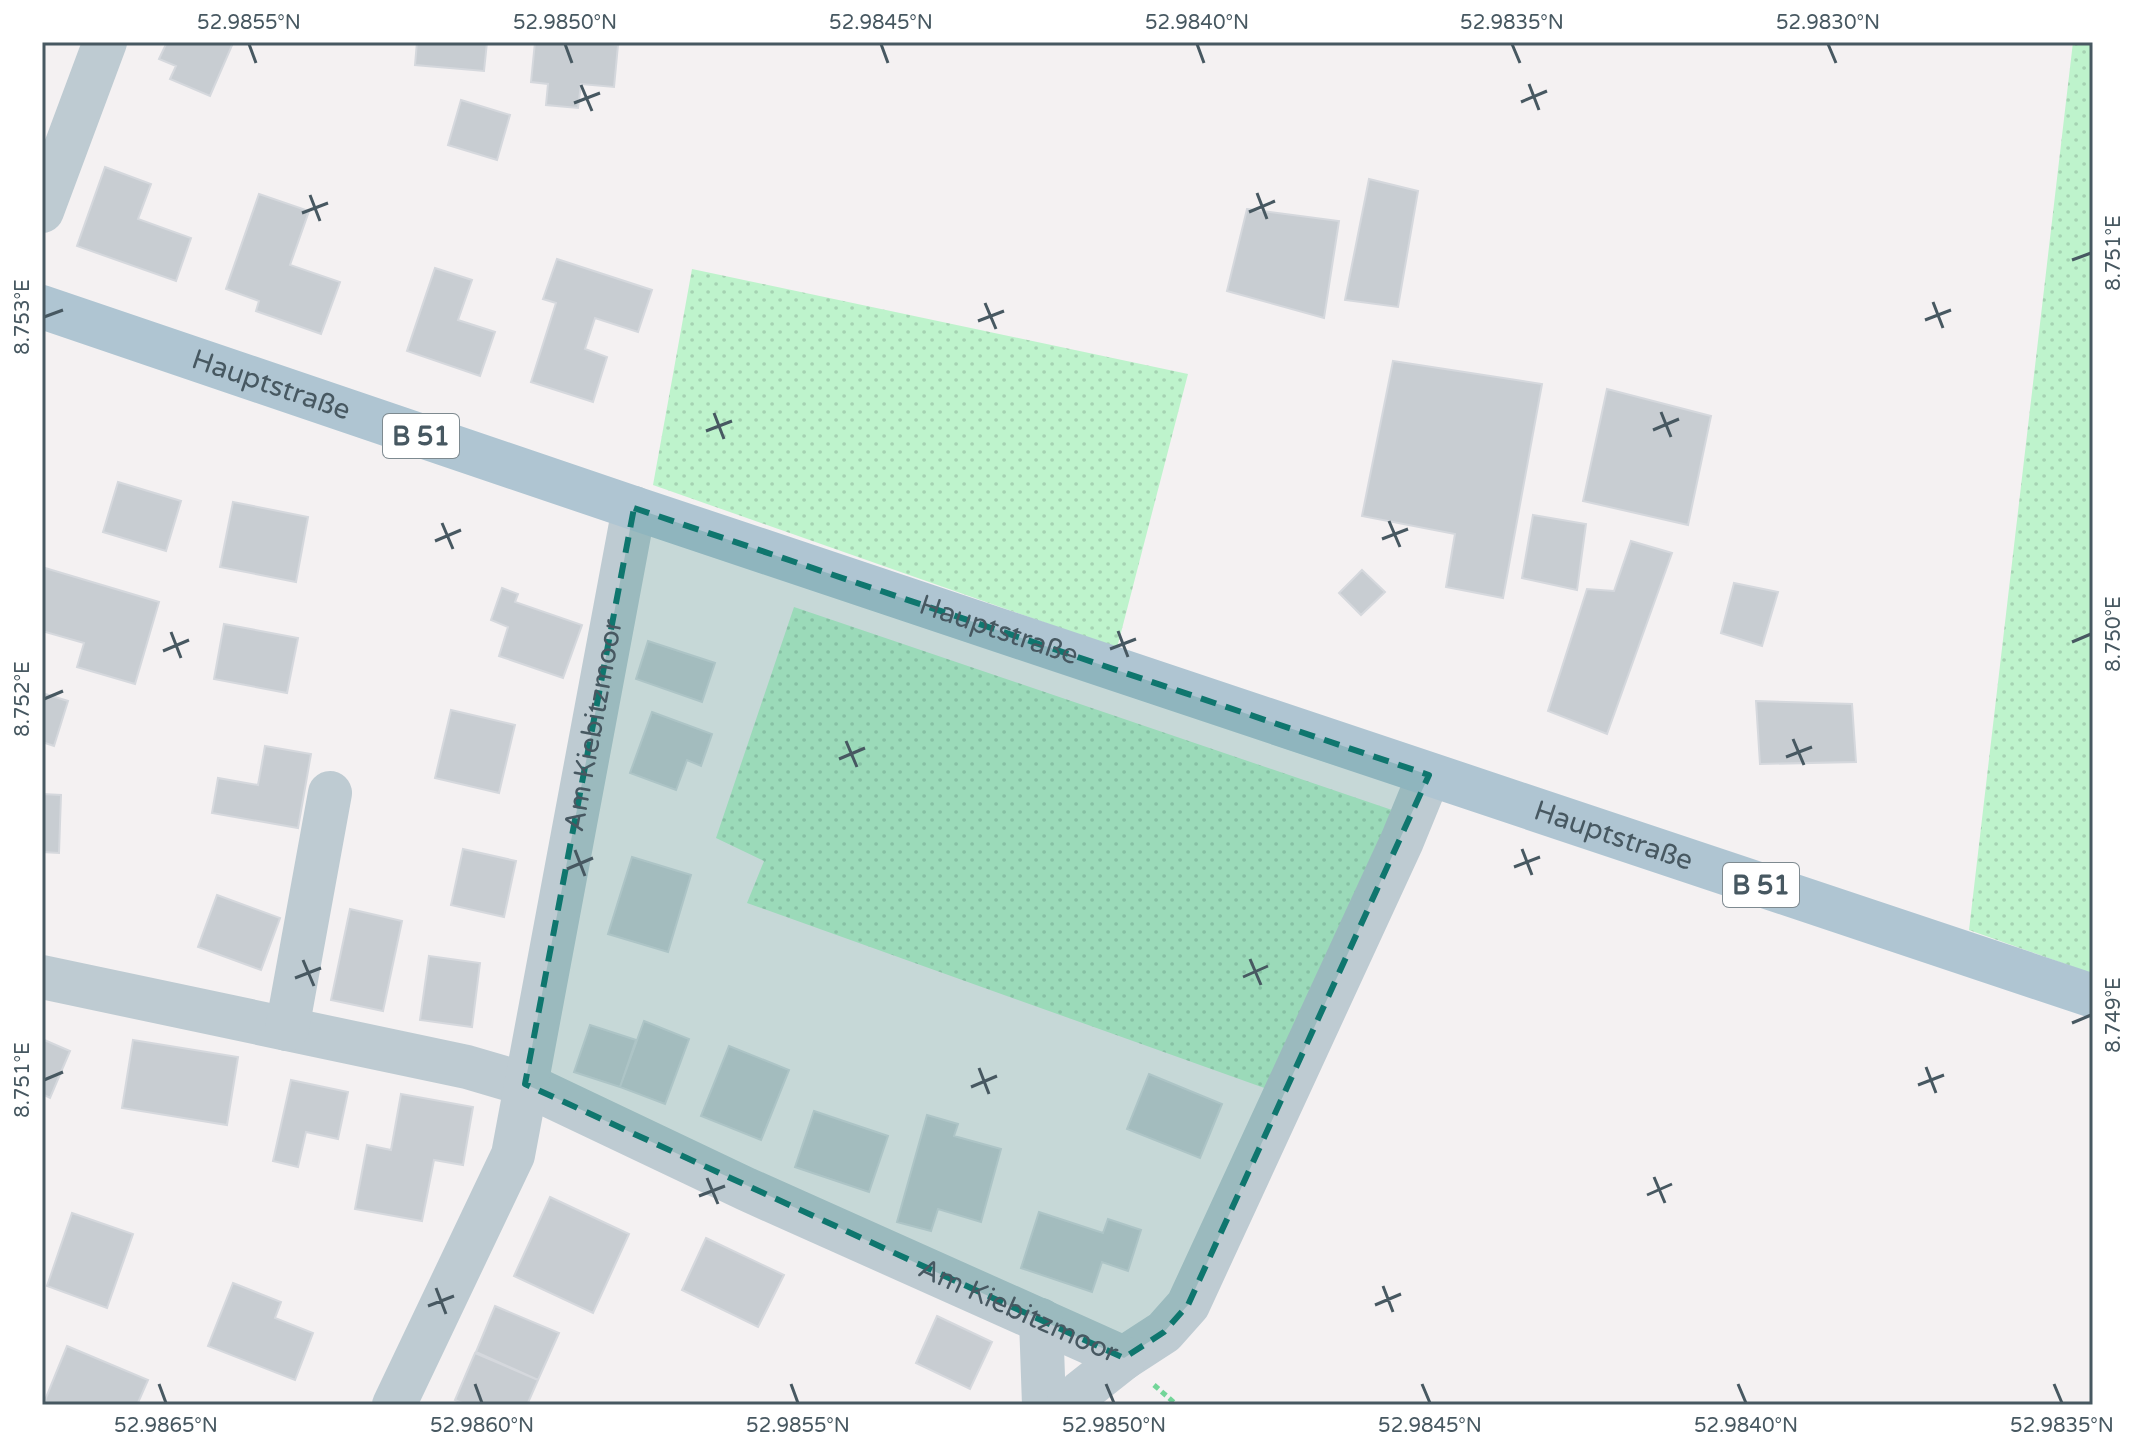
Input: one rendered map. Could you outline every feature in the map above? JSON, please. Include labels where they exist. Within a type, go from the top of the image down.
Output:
[{"type":"main road","name":"Hauptstraße","points":[[42,307],[2093,996]]},
{"type":"street","points":[[42,211],[105,42]]},
{"type":"street","name":"Am Kiebitzmoor","points":[[394,1405],[513,1155],[634,508]]},
{"type":"street","name":"Am Kiebitzmoor","points":[[42,977],[467,1067],[525,1084],[746,1189],[1124,1358],[1164,1332],[1188,1305],[1384,880],[1429,775]]},
{"type":"street","points":[[287,1029],[330,793]]},
{"type":"street","points":[[1041,1320],[1044,1405]]},
{"type":"street","points":[[1068,1405],[1124,1358]]},
{"type":"highlighted area","points":[[634,508],[1429,775],[1188,1305],[1164,1332],[1124,1358],[525,1084]]},
{"type":"green space","points":[[2073,42],[2093,42],[2093,974],[1969,930]]},
{"type":"green space","points":[[692,269],[1188,374],[1117,648],[653,485]]},
{"type":"green space","points":[[794,607],[1392,810],[1270,1090],[747,903],[764,861],[716,838]]},
{"type":"building","points":[[167,42],[233,43],[210,96],[170,79],[176,66],[159,59]]},
{"type":"building","points":[[417,42],[487,42],[484,71],[415,65]]},
{"type":"building","points":[[535,42],[618,45],[614,87],[581,84],[578,108],[546,105],[548,84],[531,82]]},
{"type":"building","points":[[461,100],[510,115],[497,160],[448,145]]},
{"type":"building","points":[[105,167],[151,184],[138,219],[191,238],[176,281],[77,246]]},
{"type":"building","points":[[1369,179],[1418,191],[1398,307],[1345,300]]},
{"type":"building","points":[[259,194],[309,211],[290,265],[340,282],[321,334],[256,311],[259,301],[226,289]]},
{"type":"building","points":[[1247,209],[1339,221],[1324,318],[1227,291]]},
{"type":"building","points":[[557,259],[652,290],[638,332],[595,318],[585,349],[607,357],[593,402],[531,382],[556,303],[543,299]]},
{"type":"building","points":[[435,268],[472,280],[458,320],[495,332],[480,376],[407,351]]},
{"type":"building","points":[[1393,361],[1542,384],[1503,598],[1446,587],[1455,534],[1362,516]]},
{"type":"building","points":[[1607,389],[1711,416],[1688,525],[1583,501]]},
{"type":"building","points":[[118,482],[181,501],[166,551],[103,532]]},
{"type":"building","points":[[233,502],[308,517],[296,582],[220,567]]},
{"type":"building","points":[[1533,515],[1586,524],[1577,590],[1522,578]]},
{"type":"building","points":[[1631,541],[1672,553],[1607,734],[1548,711],[1587,589],[1614,591]]},
{"type":"building","points":[[45,568],[159,602],[135,684],[77,667],[84,643],[42,631],[42,578]]},
{"type":"building","points":[[1362,570],[1385,592],[1361,615],[1339,593]]},
{"type":"building","points":[[1734,583],[1778,592],[1762,646],[1721,633]]},
{"type":"building","points":[[502,588],[518,594],[515,602],[582,625],[563,678],[499,656],[508,627],[491,620]]},
{"type":"building","points":[[224,624],[298,638],[287,693],[214,679]]},
{"type":"building","points":[[648,641],[715,663],[702,702],[636,679]]},
{"type":"building","points":[[42,693],[68,701],[54,746],[42,742]]},
{"type":"building","points":[[1756,701],[1852,704],[1856,762],[1760,764]]},
{"type":"building","points":[[451,710],[515,725],[499,793],[435,778]]},
{"type":"building","points":[[652,712],[712,734],[701,766],[687,760],[676,790],[630,773]]},
{"type":"building","points":[[265,746],[311,754],[298,828],[212,813],[218,778],[258,785]]},
{"type":"building","points":[[42,794],[61,795],[59,853],[42,852]]},
{"type":"building","points":[[463,849],[516,861],[504,917],[451,905]]},
{"type":"building","points":[[632,857],[691,875],[668,952],[608,934]]},
{"type":"building","points":[[217,895],[280,918],[261,970],[198,947]]},
{"type":"building","points":[[350,909],[402,921],[383,1011],[331,1000]]},
{"type":"building","points":[[429,956],[480,963],[472,1027],[420,1020]]},
{"type":"building","points":[[644,1021],[689,1039],[665,1104],[620,1087]]},
{"type":"building","points":[[590,1025],[636,1040],[620,1087],[574,1072]]},
{"type":"building","points":[[42,1039],[70,1051],[50,1098],[42,1094]]},
{"type":"building","points":[[133,1040],[238,1057],[227,1125],[122,1108]]},
{"type":"building","points":[[729,1046],[789,1070],[761,1140],[701,1116]]},
{"type":"building","points":[[1149,1074],[1222,1104],[1200,1158],[1127,1129]]},
{"type":"building","points":[[291,1080],[348,1092],[338,1139],[306,1132],[298,1167],[273,1161]]},
{"type":"building","points":[[401,1094],[473,1107],[463,1165],[434,1160],[422,1221],[355,1209],[367,1145],[391,1150]]},
{"type":"building","points":[[814,1111],[888,1136],[869,1192],[795,1167]]},
{"type":"building","points":[[927,1115],[958,1124],[954,1136],[1001,1149],[981,1222],[938,1209],[931,1231],[897,1222]]},
{"type":"building","points":[[550,1197],[629,1234],[593,1313],[514,1276]]},
{"type":"building","points":[[1039,1212],[1103,1233],[1108,1219],[1141,1230],[1128,1271],[1102,1262],[1092,1292],[1021,1268]]},
{"type":"building","points":[[72,1213],[133,1234],[107,1308],[47,1286]]},
{"type":"building","points":[[706,1238],[784,1275],[758,1327],[682,1290]]},
{"type":"building","points":[[233,1283],[281,1302],[275,1318],[313,1333],[295,1380],[208,1346]]},
{"type":"building","points":[[495,1306],[559,1333],[538,1380],[476,1352]]},
{"type":"building","points":[[937,1316],[992,1342],[970,1389],[916,1363]]},
{"type":"building","points":[[67,1346],[148,1380],[137,1405],[43,1405]]},
{"type":"building","points":[[475,1353],[538,1380],[527,1405],[467,1405],[455,1400]]}]
